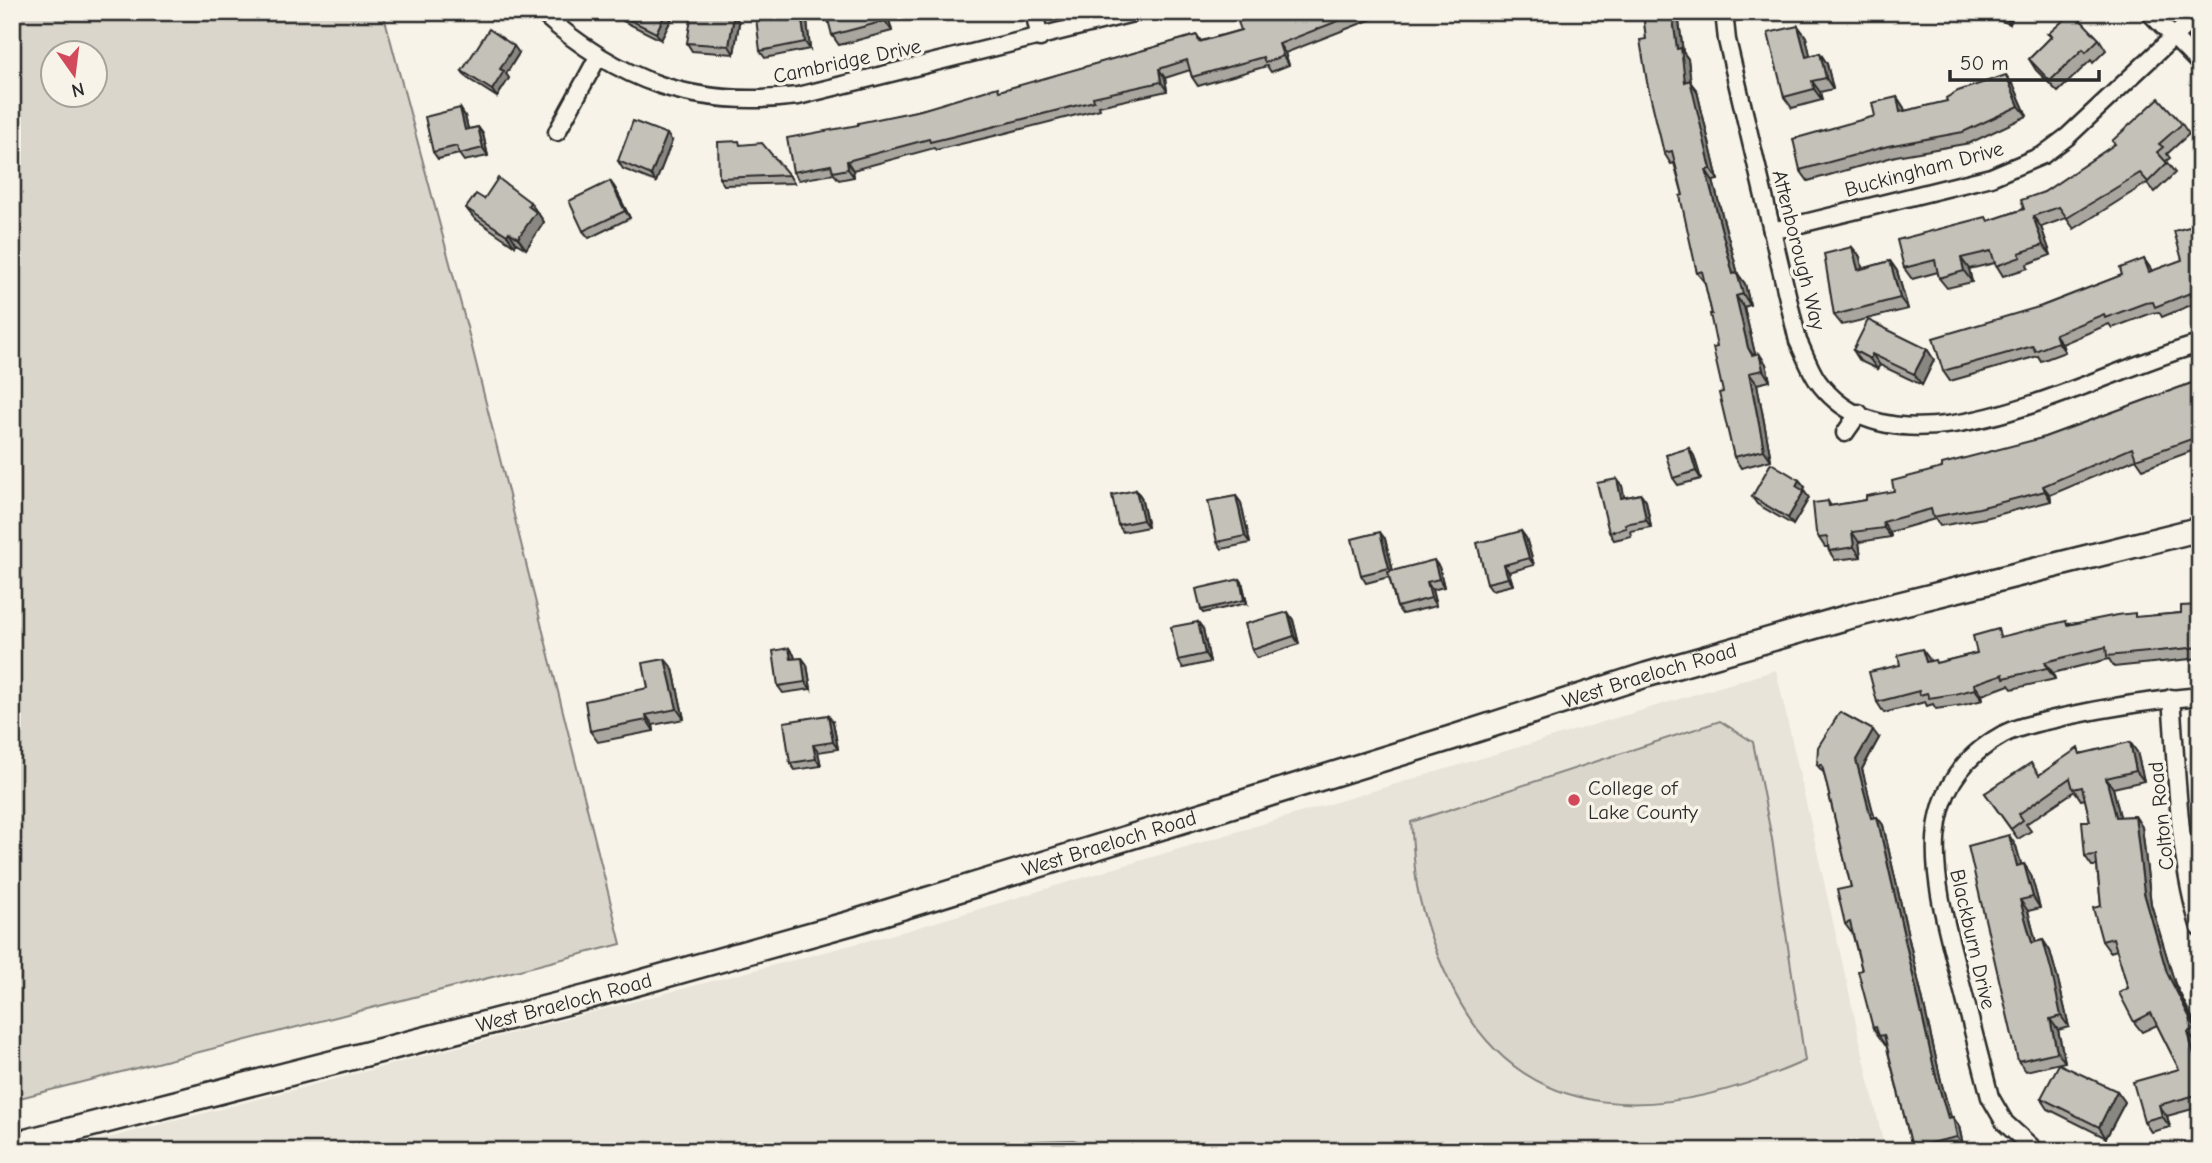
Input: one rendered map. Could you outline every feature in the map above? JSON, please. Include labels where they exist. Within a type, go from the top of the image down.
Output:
[{"type":"street","name":"Cambridge Drive","points":[[541,12],[575,42],[620,70],[662,86],[710,97],[758,101],[797,96],[1137,12]]},
{"type":"street","points":[[1034,12],[1040,38]]},
{"type":"street","name":"Attenborough Way","points":[[1724,12],[1727,40],[1798,341],[1817,379],[1836,399],[1871,421],[1900,428],[1933,429],[2037,403],[2200,344]]},
{"type":"street","points":[[2149,12],[2200,64]]},
{"type":"street","name":"Buckingham Drive","points":[[1772,231],[1991,177],[2042,155],[2067,137],[2200,12]]},
{"type":"street","points":[[557,132],[598,57]]},
{"type":"street","points":[[1845,433],[1859,413]]},
{"type":"street","name":"West Braeloch Road","points":[[12,1145],[588,997],[839,927],[1646,675],[1848,617],[2200,529]]},
{"type":"street","name":"Blackburn Drive","points":[[2036,1151],[2005,1123],[1990,1097],[1936,889],[1933,851],[1939,809],[1967,763],[2004,734],[2041,722],[2133,701],[2200,696]]},
{"type":"street","name":"Colton Road","points":[[2171,698],[2180,811],[2193,908],[2200,928]]},
{"type":"shaded area","points":[[12,12],[383,12],[467,327],[621,944],[12,1100]]},
{"type":"shaded area","name":"College of Lake County","points":[[1776,670],[1885,1151],[58,1151],[909,930]]},
{"type":"shaded area","points":[[1720,721],[1753,742],[1772,839],[1805,1061],[1754,1081],[1703,1095],[1652,1103],[1604,1102],[1558,1090],[1516,1068],[1479,1032],[1449,981],[1430,934],[1420,898],[1411,822]]},
{"type":"shaded area","points":[[1073,1140],[1119,1151],[980,1151],[1036,1141]]},
{"type":"building","points":[[666,12],[656,33],[618,14]]},
{"type":"building","points":[[692,12],[734,15],[729,46],[687,43]]},
{"type":"building","points":[[826,12],[883,12],[885,21],[832,35]]},
{"type":"building","points":[[1261,12],[1361,12],[1279,44],[1283,56],[1265,63],[1263,57],[1192,77],[1187,60],[1159,69],[1161,82],[1093,97],[1094,101],[988,128],[930,142],[929,139],[847,161],[848,169],[833,172],[831,165],[793,172],[787,138],[921,110],[998,87],[999,91],[1197,35],[1199,42],[1241,30],[1238,22]]},
{"type":"building","points":[[1643,12],[1672,12],[1677,49],[1681,48],[1685,82],[1690,80],[1711,169],[1706,170],[1733,274],[1737,273],[1743,294],[1736,296],[1748,348],[1752,355],[1759,353],[1763,370],[1749,373],[1764,450],[1734,457],[1719,393],[1723,392],[1713,348],[1717,347],[1712,314],[1702,271],[1697,273],[1672,151],[1664,153],[1647,82],[1640,40],[1646,39]]},
{"type":"building","points":[[2073,12],[2099,39],[2086,52],[2083,49],[2050,81],[2029,59],[2052,36],[2048,34]]},
{"type":"building","points":[[801,13],[805,42],[760,51],[756,18]]},
{"type":"building","points":[[1798,26],[1806,57],[1820,53],[1826,78],[1812,81],[1814,89],[1784,97],[1768,33]]},
{"type":"building","points":[[489,29],[514,46],[500,69],[504,71],[492,90],[462,71]]},
{"type":"building","points":[[2006,75],[2019,106],[1963,132],[1888,146],[1800,170],[1793,139],[1875,116],[1872,103],[1897,97],[1900,112],[1947,101],[1946,98],[1958,91]]},
{"type":"building","points":[[2159,98],[2182,124],[2159,144],[2163,147],[2157,152],[2167,163],[2148,182],[2140,173],[2067,218],[2059,207],[2033,216],[2043,245],[2019,253],[2021,257],[1996,266],[1991,251],[1961,258],[1964,271],[1939,278],[1935,260],[1904,268],[1897,240],[1986,217],[1988,221],[2024,209],[2021,200],[2044,192],[2115,144],[2112,141]]},
{"type":"building","points":[[460,108],[465,130],[478,127],[483,148],[459,154],[457,146],[433,152],[425,117]]},
{"type":"building","points":[[633,121],[667,134],[651,175],[618,161]]},
{"type":"building","points":[[739,141],[740,145],[762,143],[789,175],[719,178],[718,142]]},
{"type":"building","points":[[498,178],[530,202],[528,206],[536,212],[518,238],[509,232],[507,235],[466,208],[476,194],[484,199]]},
{"type":"building","points":[[610,181],[625,211],[583,231],[569,201]]},
{"type":"building","points":[[2200,224],[2200,294],[2191,296],[2190,293],[2155,307],[2153,302],[2145,303],[2105,318],[2104,314],[2055,334],[2058,342],[2035,351],[2033,346],[1943,371],[1933,338],[2042,306],[2122,275],[2120,268],[2144,259],[2149,272],[2182,260],[2174,231]]},
{"type":"building","points":[[1852,247],[1858,270],[1890,261],[1900,298],[1834,315],[1824,254]]},
{"type":"building","points":[[1868,320],[1927,349],[1914,374],[1872,354],[1870,359],[1853,350]]},
{"type":"building","points":[[2200,380],[2200,423],[2196,424],[2200,436],[2136,459],[2132,448],[2043,486],[2045,491],[1933,517],[1931,509],[1883,522],[1884,528],[1852,532],[1854,547],[1829,551],[1827,537],[1819,538],[1816,532],[1813,503],[1828,501],[1829,506],[1866,500],[1866,496],[1894,491],[1892,481],[1942,468],[1942,464],[2042,438]]},
{"type":"building","points":[[1689,448],[1696,471],[1673,478],[1666,455]]},
{"type":"building","points":[[1771,463],[1799,480],[1796,486],[1804,491],[1788,518],[1752,497]]},
{"type":"building","points":[[1617,479],[1621,498],[1641,494],[1646,520],[1625,524],[1626,528],[1609,532],[1597,483]]},
{"type":"building","points":[[1136,490],[1143,520],[1118,525],[1112,495]]},
{"type":"building","points":[[1236,496],[1245,536],[1217,542],[1208,501]]},
{"type":"building","points":[[1521,531],[1529,558],[1504,565],[1508,578],[1487,583],[1477,543]]},
{"type":"building","points":[[1380,532],[1389,568],[1361,575],[1352,539]]},
{"type":"building","points":[[1434,560],[1439,579],[1427,582],[1431,598],[1397,607],[1388,572]]},
{"type":"building","points":[[1240,579],[1244,600],[1201,610],[1196,589]]},
{"type":"building","points":[[2200,605],[2200,647],[2107,656],[2106,647],[2045,662],[2047,668],[2004,678],[2003,674],[1974,684],[1975,689],[1955,694],[1929,698],[1927,693],[1920,695],[1919,691],[1877,702],[1869,672],[1900,665],[1898,655],[1922,649],[1926,662],[1935,660],[1936,663],[1977,653],[1973,636],[1998,629],[2000,637],[2066,621],[2067,625],[2135,613],[2135,617],[2181,613],[2181,606]]},
{"type":"building","points":[[1288,612],[1294,636],[1252,650],[1245,624]]},
{"type":"building","points":[[1198,622],[1205,654],[1178,660],[1171,627]]},
{"type":"building","points":[[789,648],[791,659],[802,658],[805,682],[778,686],[773,651]]},
{"type":"building","points":[[665,659],[677,709],[646,715],[647,720],[590,731],[585,701],[648,688],[643,663]]},
{"type":"building","points":[[1840,712],[1873,730],[1856,760],[1871,818],[1877,817],[1936,1077],[1948,1118],[1953,1117],[1957,1137],[1912,1147],[1884,1035],[1879,1036],[1876,1027],[1873,1028],[1858,971],[1862,970],[1850,922],[1845,924],[1837,890],[1851,887],[1822,765],[1817,765],[1818,747]]},
{"type":"building","points":[[828,715],[833,742],[813,745],[816,759],[790,763],[784,722]]},
{"type":"building","points":[[2130,742],[2136,771],[2106,778],[2116,817],[2135,816],[2144,893],[2167,973],[2195,1028],[2188,1032],[2200,1077],[2200,1094],[2159,1105],[2162,1116],[2144,1121],[2133,1082],[2179,1069],[2151,1013],[2134,1022],[2119,993],[2128,988],[2113,938],[2102,941],[2093,908],[2101,906],[2096,855],[2085,856],[2082,821],[2090,821],[2082,787],[2073,789],[2070,778],[2019,814],[2023,820],[2011,829],[1985,793],[2031,763],[2039,775],[2078,748],[2080,754]]},
{"type":"building","points":[[2009,835],[2017,866],[2024,864],[2033,897],[2020,900],[2032,943],[2043,940],[2061,1016],[2050,1019],[2057,1052],[2018,1061],[1968,846]]},
{"type":"building","points":[[2059,1064],[2117,1091],[2099,1127],[2041,1098]]},
{"type":"place","name":"College of Lake County","points":[[1574,800]]}]
